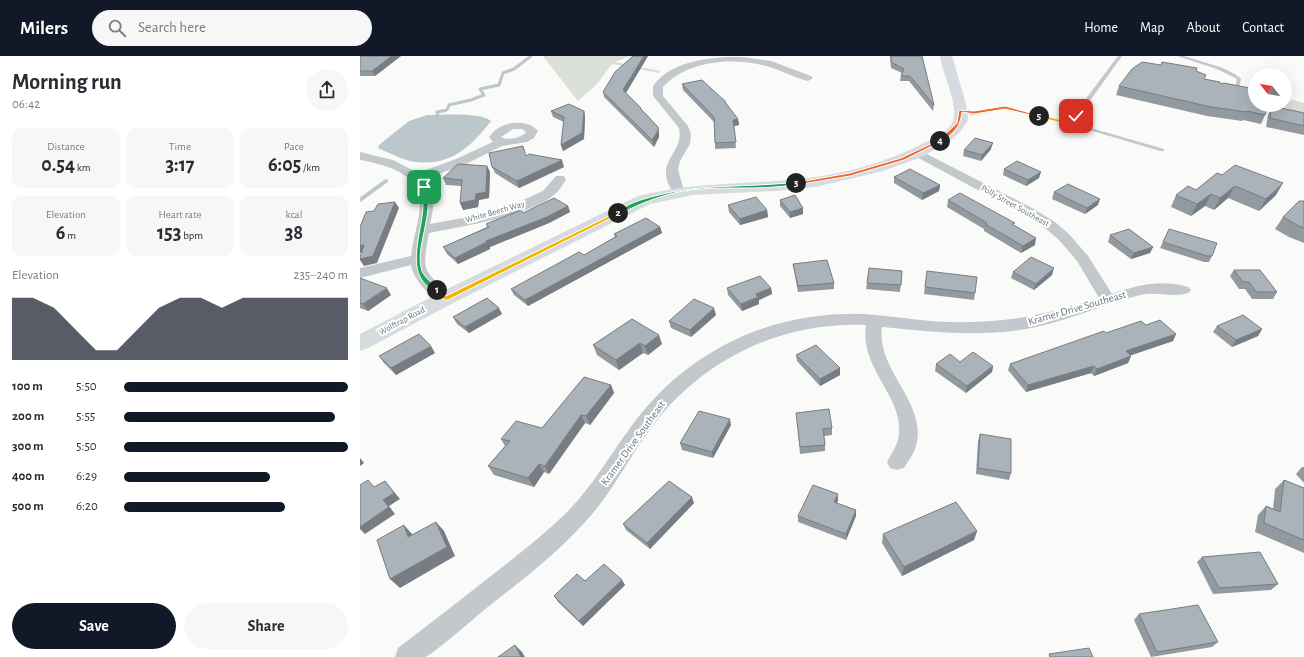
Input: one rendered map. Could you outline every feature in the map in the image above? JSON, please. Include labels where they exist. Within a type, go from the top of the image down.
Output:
[{"type":"street","points":[[946,56],[960,111]]},
{"type":"street","points":[[678,191],[671,173],[672,166],[683,146],[687,134],[684,128],[658,96],[658,86],[668,76],[697,64],[719,60],[741,59],[771,64],[791,73],[808,78]]},
{"type":"street","name":"Wolftrap Road","points":[[360,343],[446,298],[644,200],[678,191],[698,188],[777,186],[850,174],[902,159],[941,140],[959,123],[960,111]]},
{"type":"street","points":[[416,178],[460,162],[503,142]]},
{"type":"street","name":"Polly Street Southeast","points":[[917,153],[1027,211],[1050,225],[1064,237],[1083,258],[1108,300]]},
{"type":"street","points":[[360,156],[370,157],[395,165],[416,178],[424,187],[426,194],[426,208],[418,259],[420,270],[425,280],[446,298]]},
{"type":"street","name":"White Beech Way","points":[[423,230],[481,218],[529,203],[546,195],[560,179]]},
{"type":"street","points":[[360,274],[379,267],[418,259]]},
{"type":"street","name":"Kramer Drive Southeast","points":[[407,657],[548,545],[595,495],[645,422],[661,402],[683,380],[700,367],[726,351],[780,330],[829,320],[875,320],[935,327],[967,328],[1011,325],[1054,317],[1139,290],[1158,288],[1183,290]]},
{"type":"street","points":[[875,320],[872,334],[874,348],[907,416],[909,429],[907,443],[896,462]]},
{"type":"lane","points":[[1082,127],[1076,122],[1076,116],[1120,56]]},
{"type":"lane","points":[[1179,56],[1235,75],[1239,79],[1237,88]]},
{"type":"lane","points":[[960,111],[974,113],[1005,108],[1082,127],[1162,150]]},
{"type":"shaded area","points":[[543,56],[631,56],[615,62],[661,71],[659,73],[612,64],[597,84],[578,101]]},
{"type":"shaded area","points":[[1292,100],[1304,103],[1304,114],[1292,110]]},
{"type":"shaded area","points":[[427,115],[470,115],[486,118],[491,121],[468,146],[460,152],[440,161],[411,161],[378,148],[379,145],[409,121]]},
{"type":"building","points":[[360,56],[392,56],[372,71],[360,71]]},
{"type":"building","points":[[633,56],[644,56],[623,90],[658,127],[658,131],[652,140],[603,92],[615,72]]},
{"type":"building","points":[[891,56],[922,56],[934,105],[910,76],[901,76],[904,69],[891,62]]},
{"type":"building","points":[[1142,62],[1161,65],[1162,62],[1197,68],[1196,71],[1206,75],[1204,79],[1220,82],[1221,84],[1224,83],[1248,88],[1248,111],[1211,107],[1119,86],[1132,69]]},
{"type":"building","points":[[702,80],[726,102],[738,119],[733,120],[736,142],[715,143],[714,117],[682,84]]},
{"type":"building","points":[[569,104],[584,111],[582,133],[561,145],[564,117],[551,111]]},
{"type":"building","points":[[1292,110],[1304,113],[1304,126],[1270,118],[1271,112],[1292,112]]},
{"type":"building","points":[[1252,112],[1266,112],[1265,115]]},
{"type":"building","points":[[975,138],[993,143],[982,155],[964,150]]},
{"type":"building","points":[[523,146],[526,156],[529,154],[562,160],[517,181],[492,167],[489,153]]},
{"type":"building","points":[[1017,161],[1041,172],[1028,180],[1004,169]]},
{"type":"building","points":[[458,164],[487,166],[486,192],[476,194],[475,200],[460,203],[462,180],[443,178]]},
{"type":"building","points":[[1235,165],[1283,183],[1266,199],[1235,186],[1220,198],[1211,194],[1197,204],[1176,195],[1188,186],[1196,190],[1217,173],[1222,175]]},
{"type":"building","points":[[910,169],[940,185],[923,193],[894,177]]},
{"type":"building","points":[[1068,184],[1100,199],[1087,208],[1054,192]]},
{"type":"building","points":[[960,193],[1015,223],[1012,224],[1036,238],[1023,246],[985,224],[987,223],[948,200]]},
{"type":"building","points":[[795,195],[803,208],[790,212],[780,200]]},
{"type":"building","points":[[756,197],[767,210],[740,219],[728,205]]},
{"type":"building","points":[[554,198],[568,206],[547,217],[486,241],[487,242],[455,258],[443,247],[489,227],[486,224],[521,210],[523,213]]},
{"type":"building","points":[[1299,201],[1304,201],[1304,228],[1283,217]]},
{"type":"building","points":[[395,202],[373,256],[360,259],[364,245],[360,245],[360,227],[366,212],[374,211],[378,204]]},
{"type":"building","points":[[646,218],[660,227],[525,300],[511,289],[579,252],[584,255],[617,236],[614,234]]},
{"type":"building","points":[[1129,229],[1153,247],[1134,253],[1110,235]]},
{"type":"building","points":[[1169,229],[1217,243],[1212,256],[1207,256],[1163,242]]},
{"type":"building","points":[[1031,257],[1054,268],[1036,284],[1013,272]]},
{"type":"building","points":[[827,260],[834,283],[798,286],[793,264]]},
{"type":"building","points":[[869,268],[902,271],[901,285],[867,283]]},
{"type":"building","points":[[1234,270],[1260,270],[1277,292],[1256,292],[1249,282],[1243,282]]},
{"type":"building","points":[[927,271],[977,277],[975,293],[925,287]]},
{"type":"building","points":[[760,276],[771,288],[756,294],[758,297],[741,304],[727,288]]},
{"type":"building","points":[[360,278],[387,288],[363,304],[360,303]]},
{"type":"building","points":[[487,298],[499,308],[465,327],[453,317]]},
{"type":"building","points":[[694,299],[714,308],[690,330],[669,321]]},
{"type":"building","points":[[1243,315],[1262,329],[1236,340],[1217,326]]},
{"type":"building","points":[[632,319],[659,335],[645,346],[640,343],[616,360],[593,345]]},
{"type":"building","points":[[1160,320],[1176,334],[1126,351],[1131,356],[1097,369],[1094,366],[1028,385],[1010,364],[1104,331],[1106,333],[1141,321],[1146,325]]},
{"type":"building","points":[[419,334],[431,346],[391,368],[379,356]]},
{"type":"building","points":[[816,345],[840,368],[820,379],[796,355]]},
{"type":"building","points":[[973,352],[993,366],[967,386],[936,364],[950,354],[960,362]]},
{"type":"building","points":[[584,377],[611,385],[586,416],[581,415],[545,466],[539,464],[528,478],[488,466],[510,441],[501,439],[516,421],[542,428]]},
{"type":"building","points":[[829,409],[832,428],[823,429],[825,445],[800,447],[796,413]]},
{"type":"building","points":[[699,411],[730,419],[712,452],[680,443]]},
{"type":"building","points":[[980,434],[1011,439],[1011,473],[978,468]]},
{"type":"building","points":[[368,480],[374,487],[385,481],[394,493],[383,500],[389,507],[360,527],[360,485]]},
{"type":"building","points":[[1284,480],[1304,488],[1304,540],[1264,523],[1266,506],[1280,512]]},
{"type":"building","points":[[669,481],[692,497],[647,543],[623,524]]},
{"type":"building","points":[[813,485],[838,494],[834,502],[856,510],[846,534],[798,516]]},
{"type":"building","points":[[956,502],[977,531],[904,567],[883,534]]},
{"type":"building","points":[[436,522],[447,547],[390,579],[377,540],[404,525],[408,537]]},
{"type":"building","points":[[1260,552],[1278,584],[1219,588],[1202,557]]},
{"type":"building","points":[[604,564],[622,580],[579,621],[554,596],[577,574],[585,581]]},
{"type":"building","points":[[1198,605],[1218,642],[1157,652],[1139,614]]},
{"type":"building","points":[[515,645],[521,657],[498,657]]},
{"type":"building","points":[[1089,648],[1093,657],[1050,657],[1049,654]]},
{"type":"waterway","points":[[433,118],[438,116],[437,112],[447,110],[449,105],[471,100],[484,95],[480,89],[499,85],[503,73],[514,69],[531,56]]},
{"type":"waterway","points":[[360,200],[386,181]]},
{"type":"route","points":[[424,187],[426,194],[426,208],[418,259],[420,270],[425,280],[446,298],[644,200],[658,195],[698,188],[777,186],[850,174],[902,159],[926,149],[950,133],[959,123],[961,117],[960,111],[974,113],[1005,108],[1082,127],[1076,122],[1076,116]]}]
